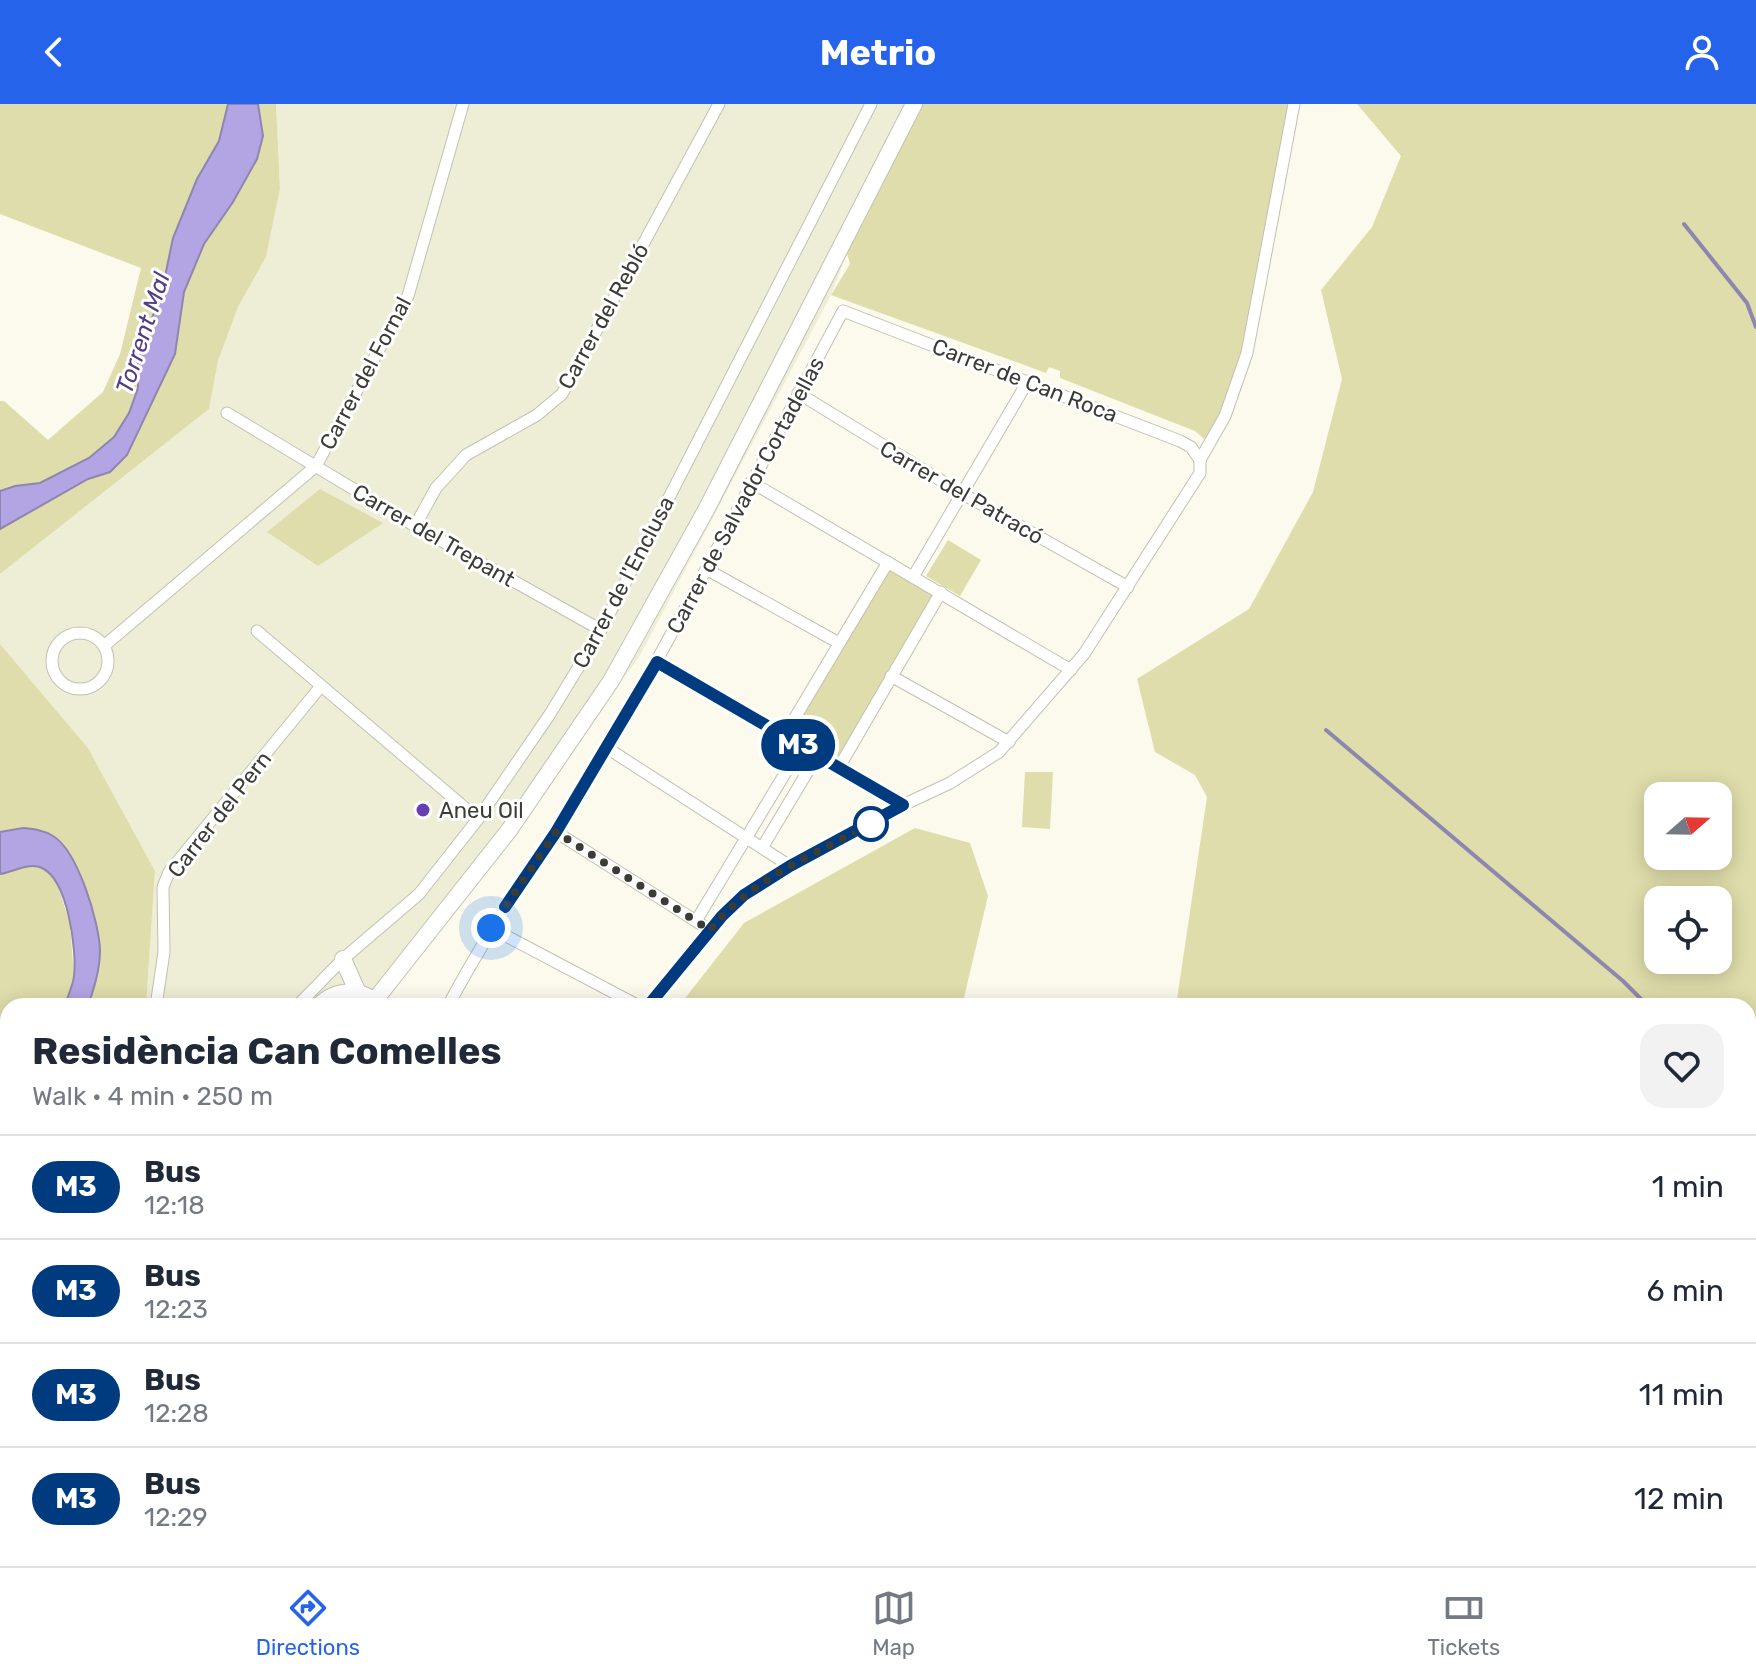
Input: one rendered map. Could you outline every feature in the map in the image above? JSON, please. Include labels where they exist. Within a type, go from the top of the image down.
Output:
[{"type":"street","name":"Carrer del Fornal","points":[[104,646],[316,466],[408,296],[463,104]]},
{"type":"street","name":"Carrer del Rebló","points":[[415,526],[436,488],[466,455],[537,415],[562,394],[719,104]]},
{"type":"street","name":"Carrer de l'Enclusa","points":[[305,998],[343,959],[419,894],[478,819],[550,714],[601,630],[871,104]]},
{"type":"street","points":[[381,998],[510,829],[593,712],[698,524],[914,104]]},
{"type":"street","points":[[655,998],[710,930],[744,895],[790,866],[976,769],[1009,742],[1071,670],[1200,473],[1200,460],[1225,416],[1247,353],[1294,104]]},
{"type":"street","name":"Carrer de Can Roca","points":[[843,311],[1180,441],[1191,447],[1200,460]]},
{"type":"street","name":"Carrer de Salvador Cortadellas","points":[[452,998],[491,928],[556,832],[657,662],[843,311]]},
{"type":"street","points":[[913,577],[1028,381]]},
{"type":"street","name":"Carrer del Patracó","points":[[798,393],[963,494],[1128,587]]},
{"type":"street","name":"Carrer del Trepant","points":[[227,413],[415,526],[601,630]]},
{"type":"street","points":[[751,482],[1071,670]]},
{"type":"street","points":[[784,736],[888,562]]},
{"type":"street","points":[[706,569],[839,643]]},
{"type":"street","points":[[838,769],[941,592]]},
{"type":"street","points":[[257,631],[478,819]]},
{"type":"street","points":[[87,634],[104,646],[109,665],[104,677],[94,686],[75,689],[58,679],[52,659],[57,646],[67,637],[87,634]]},
{"type":"street","points":[[657,662],[903,805]]},
{"type":"street","points":[[891,676],[1009,742]]},
{"type":"street","name":"Carrer del Pern","points":[[157,998],[164,952],[163,887],[169,872],[321,686]]},
{"type":"street","points":[[696,921],[801,747]]},
{"type":"street","points":[[607,748],[790,866]]},
{"type":"street","points":[[762,848],[817,756]]},
{"type":"street","points":[[556,832],[710,930]]},
{"type":"street","points":[[491,928],[624,998]]},
{"type":"street","points":[[343,959],[358,993]]},
{"type":"street","points":[[330,998],[358,993],[368,998]]},
{"type":"shaded area","points":[[0,104],[228,104],[219,141],[197,179],[173,238],[163,286],[138,360],[138,388],[129,413],[114,437],[89,458],[40,483],[0,491],[0,401],[4,401],[48,440],[103,392],[120,354],[141,268],[0,214]]},
{"type":"shaded area","points":[[228,104],[258,104],[263,136],[257,159],[204,244],[184,292],[175,354],[127,455],[110,472],[88,479],[0,529],[0,491],[40,483],[89,458],[114,437],[129,413],[138,388],[138,360],[163,286],[173,238],[197,179],[219,141]]},
{"type":"shaded area","points":[[258,104],[276,104],[280,189],[266,257],[238,307],[218,361],[209,409],[0,574],[0,529],[89,479],[110,472],[127,455],[175,354],[184,292],[204,244],[233,202],[263,136]]},
{"type":"shaded area","points":[[276,104],[922,104],[847,253],[831,295],[638,659],[376,998],[147,998],[155,871],[88,748],[0,644],[0,574],[209,409],[218,361],[238,307],[266,257],[280,189]]},
{"type":"shaded area","points":[[922,104],[1291,104],[1241,356],[1211,436],[1204,439],[1195,431],[1060,378],[1060,371],[1049,367],[1046,373],[831,295],[850,264],[847,253]]},
{"type":"shaded area","points":[[1357,104],[1756,104],[1756,998],[1177,998],[1207,797],[1195,775],[1155,752],[1137,679],[1249,609],[1313,492],[1342,379],[1321,290],[1372,227],[1401,156]]},
{"type":"shaded area","points":[[320,489],[383,523],[318,566],[267,532]]},
{"type":"shaded area","points":[[948,540],[981,560],[960,596],[926,576]]},
{"type":"shaded area","points":[[888,562],[941,592],[838,769],[784,736]]},
{"type":"shaded area","points":[[0,644],[88,748],[155,871],[147,998],[90,998],[98,948],[95,921],[82,876],[63,853],[23,828],[0,832]]},
{"type":"shaded area","points":[[1025,772],[1053,772],[1050,829],[1022,827]]},
{"type":"shaded area","points":[[23,828],[46,832],[62,844],[71,856],[86,888],[99,938],[98,972],[90,998],[67,998],[73,980],[74,950],[69,917],[58,886],[51,875],[37,866],[0,874],[0,832]]},
{"type":"shaded area","points":[[915,828],[970,843],[988,896],[964,998],[685,998],[744,923]]},
{"type":"shaded area","points":[[32,865],[43,868],[56,880],[70,924],[74,977],[67,998],[0,998],[0,874]]},
{"type":"waterway","points":[[1684,224],[1747,303],[1756,327]]},
{"type":"waterway","points":[[1326,730],[1640,998]]},
{"type":"bus line","name":"M3","points":[[505,907],[556,832],[657,662],[903,805],[790,866],[744,895],[722,916],[655,998]]},
{"type":"place","name":"Aneu Oil","points":[[423,810]]},
{"type":"route","points":[[491,928],[556,832],[710,930],[732,905],[756,886],[871,824]]},
{"type":"water label","name":"Torrent Mal","points":[[143,333]]}]
